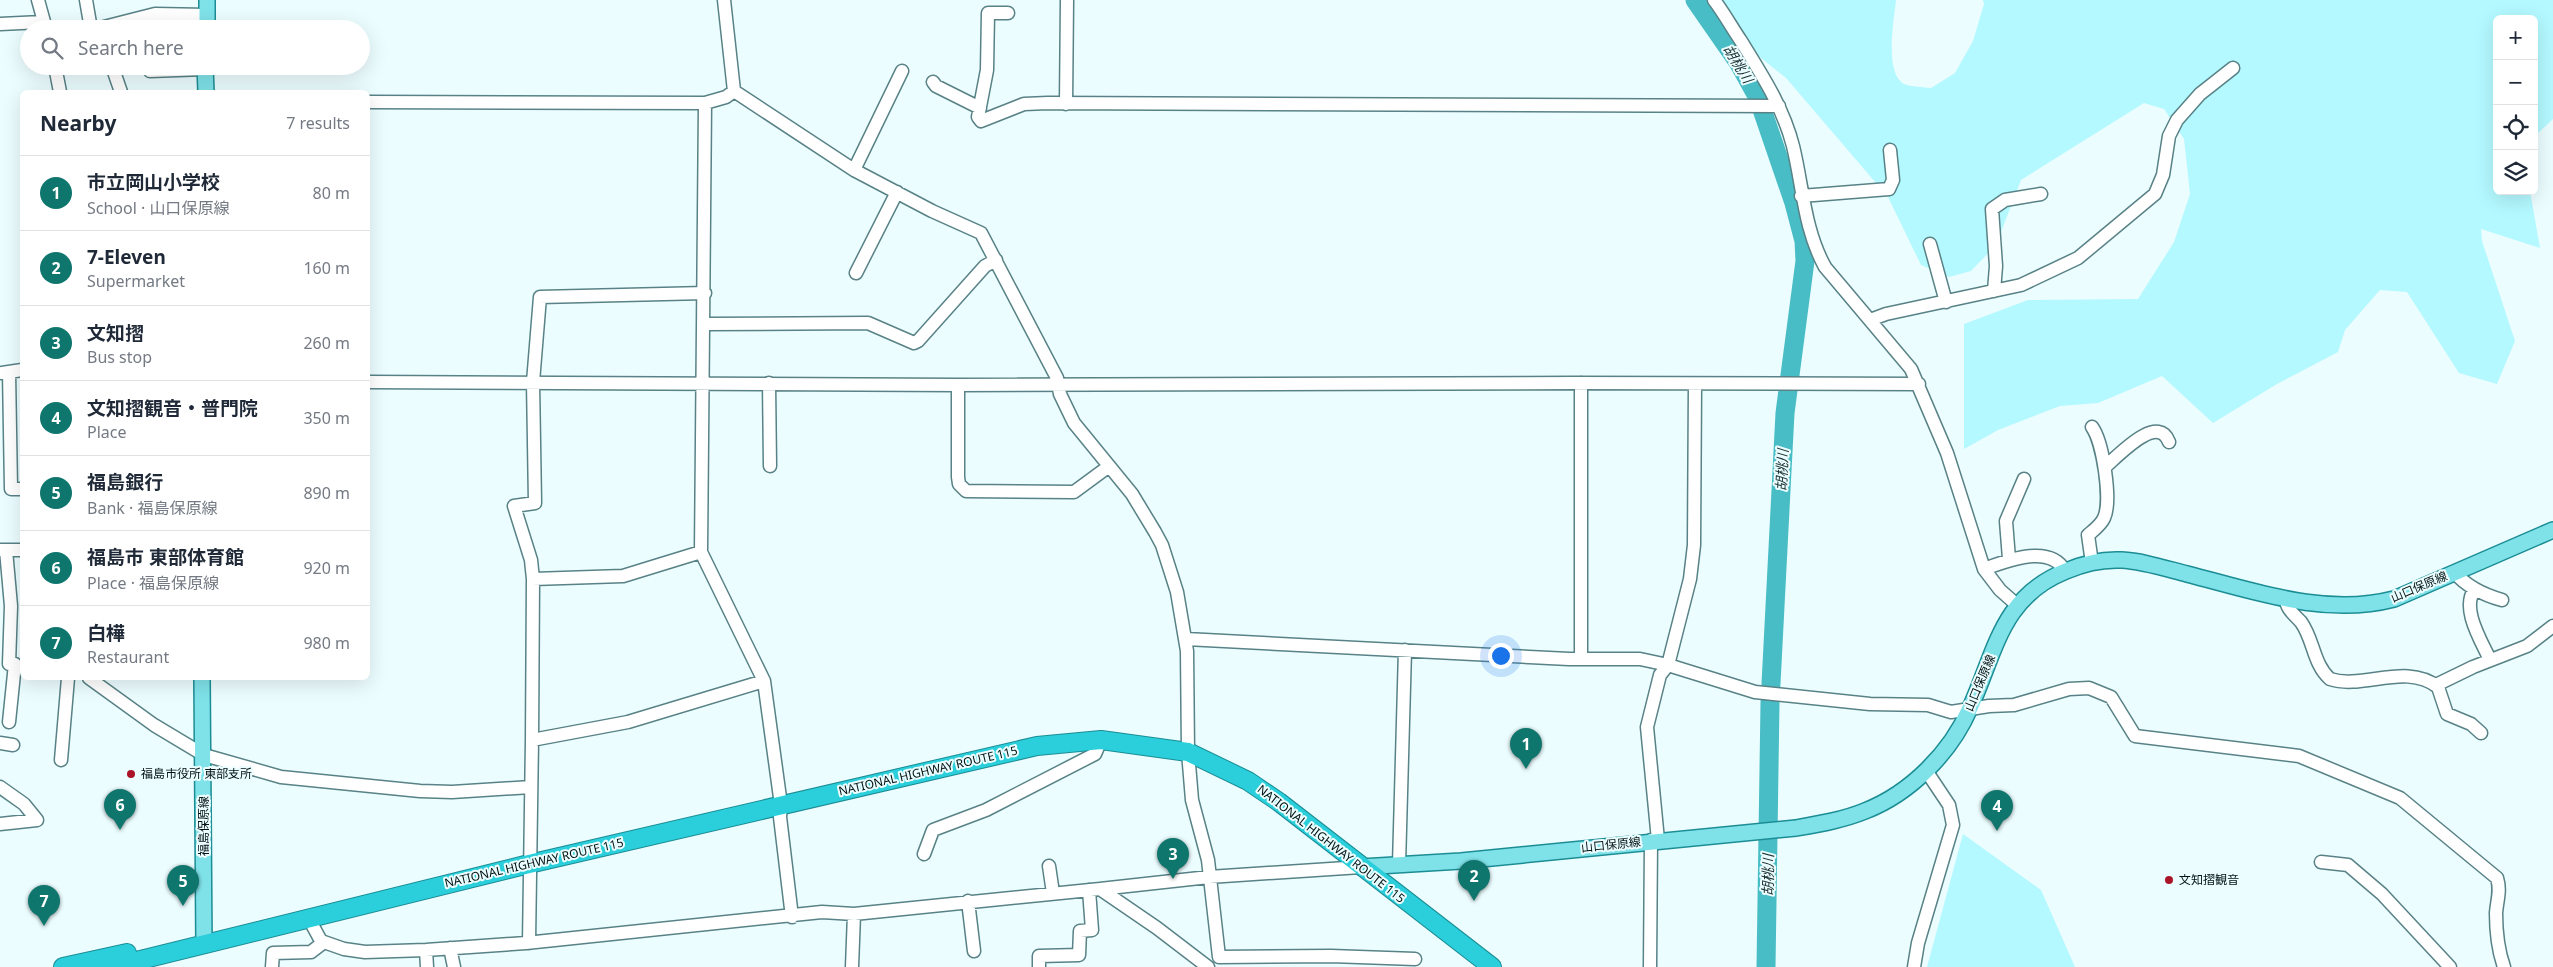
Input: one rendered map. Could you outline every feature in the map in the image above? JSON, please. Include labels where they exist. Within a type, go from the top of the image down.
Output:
[{"type":"highway","name":"NATIONAL HIGHWAY ROUTE 115","points":[[63,967],[308,917],[1037,746],[1101,740],[1188,752],[1262,790],[1492,967]]},
{"type":"highway","name":"NATIONAL HIGHWAY ROUTE 115","points":[[112,967],[204,939]]},
{"type":"main road","points":[[205,75],[206,90]]},
{"type":"main road","name":"山口保原線","points":[[1361,867],[1461,861],[1655,840],[1796,828],[1831,822],[1866,811],[1895,795],[1927,772],[1970,710],[1994,647],[2017,605],[2039,585],[2065,571],[2092,563],[2114,559],[2145,562],[2286,599],[2339,605],[2380,603],[2394,599],[2553,530]]},
{"type":"main road","name":"福島保原線","points":[[202,680],[204,939]]},
{"type":"street","points":[[38,0],[43,20]]},
{"type":"street","points":[[86,0],[90,20]]},
{"type":"street","points":[[724,0],[734,92],[854,170],[981,233],[1058,384],[1062,401],[1074,423],[1108,467],[1132,494],[1162,545],[1177,592],[1186,639],[1188,752],[1192,800],[1208,860],[1220,962],[1332,956],[1415,959]]},
{"type":"street","points":[[1066,104],[1067,0]]},
{"type":"street","points":[[1714,0],[1767,82],[1779,106],[1793,147],[1801,196],[1815,246],[1825,267],[1904,359],[1919,384],[1964,503],[1984,570],[2000,590],[2017,605]]},
{"type":"street","points":[[1008,13],[988,13],[987,70],[978,117],[981,121],[1024,104],[1779,106]]},
{"type":"street","points":[[131,20],[155,14],[207,14]]},
{"type":"street","points":[[0,24],[20,24]]},
{"type":"street","points":[[1870,320],[2021,285],[2078,258],[2155,194],[2163,175],[2169,136],[2176,120],[2200,94],[2233,68]]},
{"type":"street","points":[[854,170],[902,72]]},
{"type":"street","points":[[57,75],[60,90]]},
{"type":"street","points":[[115,75],[120,90]]},
{"type":"street","points":[[933,82],[936,86],[980,108]]},
{"type":"street","points":[[370,102],[705,103],[726,97],[734,92]]},
{"type":"street","points":[[705,103],[705,293],[702,383],[701,552],[764,681],[781,805],[780,817],[792,917]]},
{"type":"street","points":[[1801,196],[1889,189],[1893,180],[1890,150]]},
{"type":"street","points":[[856,273],[897,192]]},
{"type":"street","points":[[1994,291],[1996,266],[1992,209],[2005,200],[2041,194]]},
{"type":"street","points":[[1930,244],[1946,302]]},
{"type":"street","points":[[704,324],[868,323],[914,343],[918,341],[986,266],[996,260]]},
{"type":"street","points":[[529,943],[533,579],[531,560],[514,506],[535,503],[532,382],[540,297],[705,293]]},
{"type":"street","points":[[11,490],[14,370]]},
{"type":"street","points":[[370,382],[769,383],[958,386],[1058,384],[1919,384]]},
{"type":"street","points":[[769,383],[770,466]]},
{"type":"street","points":[[1581,383],[1581,658]]},
{"type":"street","points":[[1650,967],[1655,840],[1647,727],[1660,675],[1668,665],[1690,579],[1694,545],[1695,384]]},
{"type":"street","points":[[958,386],[958,484],[966,491],[1074,492],[1108,467]]},
{"type":"street","points":[[2092,427],[2098,435],[2105,467],[2104,518],[2098,527],[2088,534],[2087,540],[2092,563]]},
{"type":"street","points":[[2105,467],[2144,434],[2161,433],[2166,436],[2169,442]]},
{"type":"street","points":[[2009,559],[2006,521],[2024,479]]},
{"type":"street","points":[[9,722],[12,664],[5,632],[17,606],[3,550],[20,550]]},
{"type":"street","points":[[533,579],[623,576],[701,552]]},
{"type":"street","points":[[1984,570],[2009,559],[2030,556],[2048,558],[2062,564],[2065,571]]},
{"type":"street","points":[[2454,572],[2485,595],[2502,600]]},
{"type":"street","points":[[2475,589],[2471,593],[2472,617],[2490,660]]},
{"type":"street","points":[[2286,599],[2291,611],[2302,624],[2320,668],[2330,679],[2343,681],[2406,677],[2425,680],[2436,685],[2440,690],[2445,712],[2452,718],[2471,724],[2481,733]]},
{"type":"street","points":[[2436,685],[2490,660],[2527,646],[2553,626]]},
{"type":"street","points":[[1186,639],[1581,658],[1640,659],[1668,665],[1755,692],[1870,704],[1928,705],[1951,712],[1989,706],[2014,705],[2069,689],[2095,689],[2111,697],[2135,736],[2286,752],[2389,793],[2409,804],[2497,878],[2500,892],[2496,912],[2497,931],[2504,967]]},
{"type":"street","points":[[1399,865],[1405,650]]},
{"type":"street","points":[[61,760],[68,680]]},
{"type":"street","points":[[92,680],[154,725],[204,755],[281,777],[340,784],[444,792],[531,787]]},
{"type":"street","points":[[532,740],[628,722],[764,681]]},
{"type":"street","points":[[924,854],[933,830],[986,810],[1096,754],[1101,740]]},
{"type":"street","points":[[1914,967],[1918,942],[1952,826],[1949,805],[1927,772]]},
{"type":"street","points":[[0,787],[24,804],[37,820],[0,824]]},
{"type":"street","points":[[2321,862],[2348,865],[2382,894],[2450,967]]},
{"type":"street","points":[[1049,866],[1053,893]]},
{"type":"street","points":[[308,917],[316,934],[324,942],[344,949],[365,952],[426,950],[529,943],[792,917],[822,912],[854,914],[1209,877],[1361,867]]},
{"type":"street","points":[[1039,967],[1039,956],[1079,955],[1080,931],[1092,930],[1095,889]]},
{"type":"street","points":[[1095,889],[1157,928],[1208,967]]},
{"type":"street","points":[[968,901],[974,951]]},
{"type":"street","points":[[852,967],[854,914]]},
{"type":"street","points":[[272,967],[274,953],[312,952],[324,942]]},
{"type":"street","points":[[450,948],[454,967]]},
{"type":"street","points":[[426,950],[427,967]]},
{"type":"shaded area","points":[[1707,0],[1896,0],[1892,32],[1894,69],[1898,78],[1904,84],[1931,88],[1955,73],[1973,41],[1984,4],[1983,0],[2553,0],[2553,119],[2538,133],[2538,15],[2493,15],[2493,195],[2531,195],[2540,248],[2481,229],[2482,241],[2515,341],[2497,384],[2459,373],[2407,292],[2380,290],[2345,330],[2338,352],[2277,384],[2213,423],[2162,376],[2098,403],[2060,406],[1998,430],[1964,449],[1964,324],[2028,300],[2138,299],[2174,242],[2190,194],[2184,139],[2164,109],[2144,103],[2021,180],[1996,245],[1971,271],[1949,277],[1921,265],[1888,197],[1786,78],[1710,17]]},
{"type":"shaded area","points":[[1963,834],[2041,890],[2075,967],[1927,967]]},
{"type":"waterway","name":"胡桃川","points":[[1695,0],[1738,62],[1758,98],[1794,203],[1804,241],[1805,261],[1785,413],[1770,703],[1766,967]]},
{"type":"place","name":"市立岡山小学校","points":[[1526,769]]},
{"type":"place","name":"福島市役所 東部支所","points":[[131,774]]},
{"type":"place","name":"福島市 東部体育館","points":[[120,830]]},
{"type":"place","name":"文知摺観音・普門院","points":[[1997,831]]},
{"type":"place","name":"文知摺","points":[[1173,879]]},
{"type":"place","name":"文知摺観音","points":[[2169,880]]},
{"type":"place","name":"7-Eleven","points":[[1474,901]]},
{"type":"place","name":"福島銀行","points":[[183,906]]},
{"type":"place","name":"白樺","points":[[44,926]]}]
